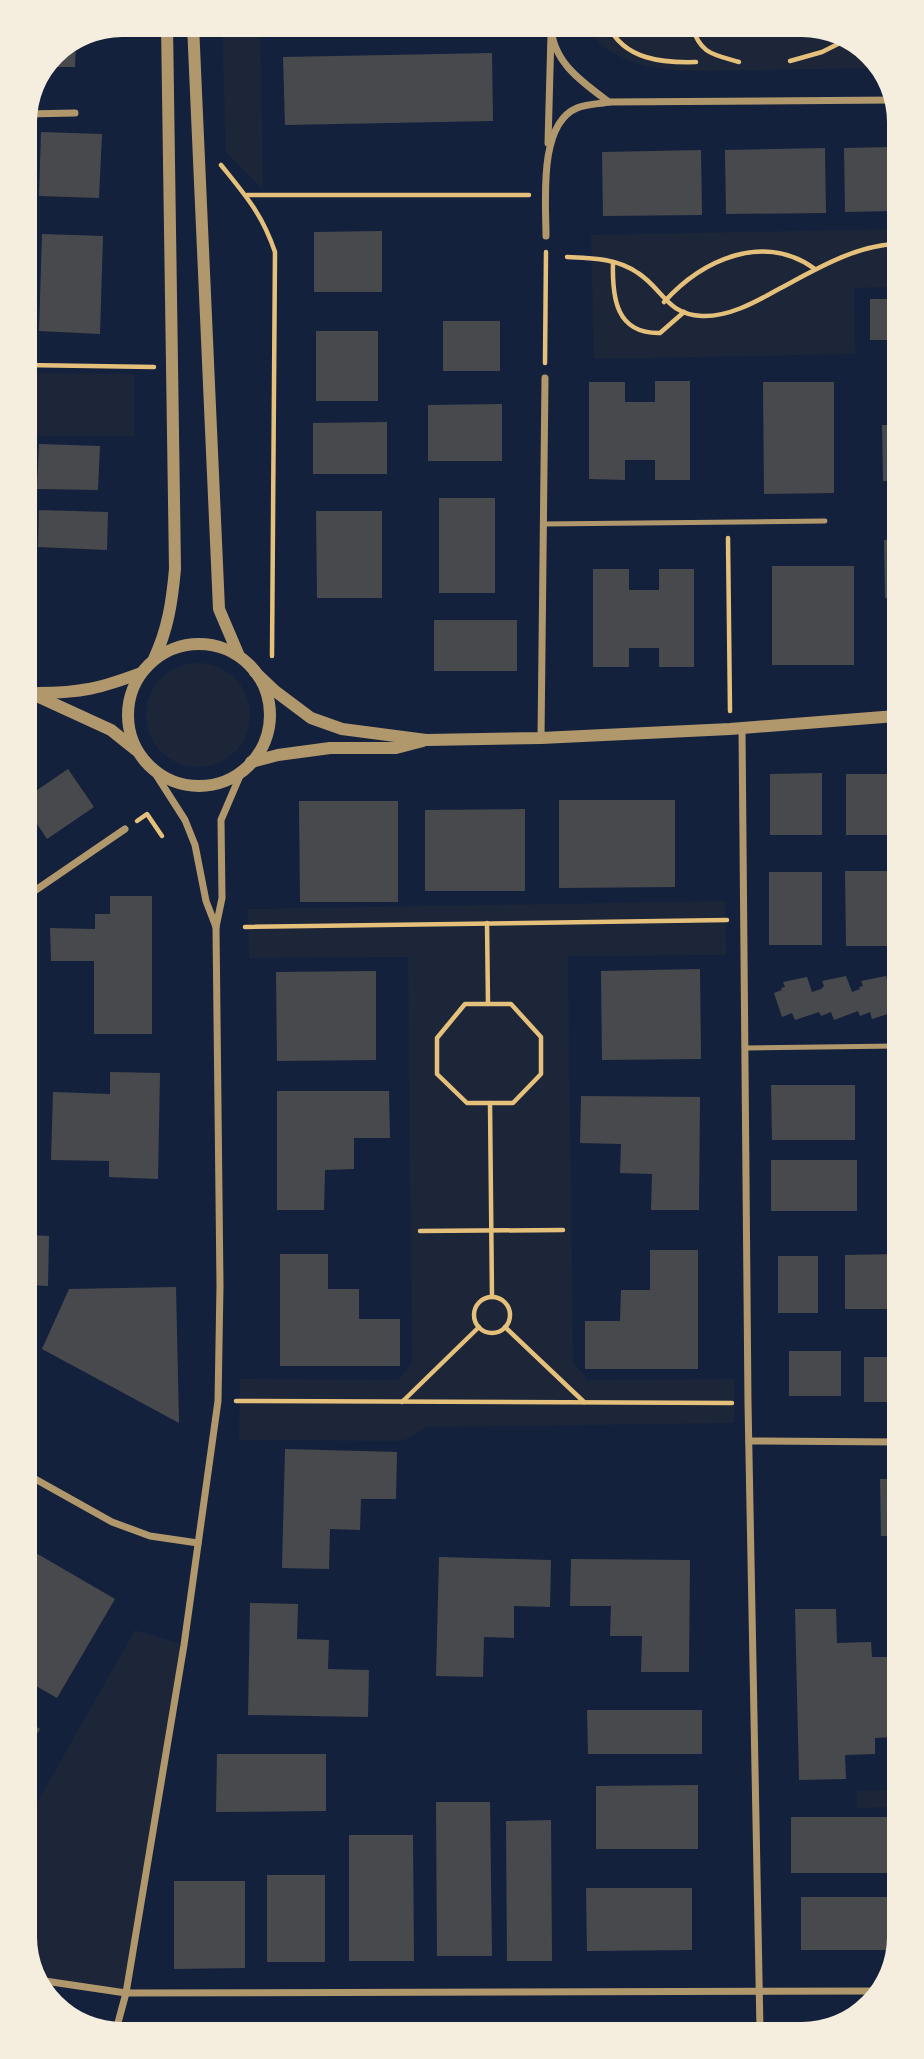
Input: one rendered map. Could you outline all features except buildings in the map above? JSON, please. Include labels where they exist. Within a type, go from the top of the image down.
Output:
[{"type":"street","points":[[154,659],[165,635],[171,611],[175,569],[167,37]]},
{"type":"street","points":[[194,37],[219,609],[239,656]]},
{"type":"street","points":[[546,236],[551,37]]},
{"type":"street","points":[[552,37],[569,70],[610,102]]},
{"type":"street","points":[[548,151],[558,125],[575,109],[610,102],[885,100]]},
{"type":"street","points":[[37,114],[75,113]]},
{"type":"street","points":[[541,738],[545,378]]},
{"type":"street","points":[[138,752],[129,731],[128,708],[132,690],[141,673],[154,659],[170,650],[194,644],[219,646],[239,656],[275,691],[311,718],[342,729],[426,740],[736,729],[887,717]]},
{"type":"street","points":[[118,2022],[126,1993],[184,1645],[218,1401],[220,1286],[216,928],[222,898],[221,820],[246,767],[257,755],[267,736],[270,713],[266,692],[255,672]]},
{"type":"street","points":[[37,692],[68,693],[102,688],[141,673]]},
{"type":"street","points":[[37,695],[111,730],[138,752],[153,770],[185,820],[195,845],[206,901],[216,928]]},
{"type":"street","points":[[736,729],[744,920],[748,1403],[760,2022]]},
{"type":"street","points":[[153,770],[167,779],[201,786],[222,782],[246,767],[278,755],[330,748],[396,748],[426,740]]},
{"type":"street","points":[[37,889],[125,830]]},
{"type":"street","points":[[749,1441],[887,1442]]},
{"type":"street","points":[[37,1480],[112,1522],[150,1536],[198,1542]]},
{"type":"street","points":[[50,1982],[126,1993],[867,1991]]},
{"type":"lane","points":[[543,524],[825,521]]},
{"type":"lane","points":[[745,1048],[887,1045]]},
{"type":"path","points":[[617,37],[639,56],[657,61],[696,62]]},
{"type":"path","points":[[695,37],[697,42],[713,54],[739,62]]},
{"type":"path","points":[[790,61],[822,52],[837,44]]},
{"type":"path","points":[[219,163],[247,195],[266,226],[275,252],[272,656]]},
{"type":"path","points":[[247,195],[546,194]]},
{"type":"path","points":[[545,378],[546,236]]},
{"type":"path","points":[[566,257],[596,258],[614,262],[651,282],[664,302],[684,312],[702,316],[727,313],[754,303],[816,269],[856,252],[887,245]]},
{"type":"path","points":[[664,302],[697,271],[742,254],[767,252],[787,255],[801,259],[816,269]]},
{"type":"path","points":[[614,262],[612,287],[616,303],[623,318],[632,328],[646,334],[660,334],[684,312]]},
{"type":"path","points":[[37,365],[171,367]]},
{"type":"path","points":[[728,522],[736,729]]},
{"type":"path","points":[[125,830],[147,814],[162,835]]},
{"type":"path","points":[[245,927],[744,920]]},
{"type":"path","points":[[487,923],[488,1004]]},
{"type":"path","points":[[465,1004],[511,1004],[541,1037],[541,1074],[513,1103],[490,1103],[467,1104],[437,1074],[437,1038],[465,1004]]},
{"type":"path","points":[[490,1103],[492,1297]]},
{"type":"path","points":[[420,1231],[563,1230]]},
{"type":"path","points":[[492,1297],[503,1301],[507,1306],[509,1318],[505,1327],[492,1332],[479,1327],[475,1321],[474,1309],[481,1301],[492,1297]]},
{"type":"path","points":[[401,1402],[479,1327]]},
{"type":"path","points":[[505,1327],[584,1402]]},
{"type":"path","points":[[473,1333],[510,1332]]},
{"type":"path","points":[[218,1401],[748,1403]]},
{"type":"shaded area","points":[[222,37],[260,37],[263,190],[226,152]]},
{"type":"shaded area","points":[[595,37],[819,38],[845,48],[868,68],[686,71],[632,61],[615,54]]},
{"type":"shaded area","points":[[887,229],[887,287],[854,288],[855,354],[594,359],[591,235]]},
{"type":"shaded area","points":[[37,373],[134,374],[134,436],[37,436]]},
{"type":"shaded area","points":[[198,663],[218,667],[235,678],[246,695],[250,715],[246,735],[235,752],[218,763],[198,767],[178,763],[161,752],[150,735],[146,715],[150,695],[161,678],[178,667]]},
{"type":"shaded area","points":[[725,901],[726,955],[568,956],[573,1362],[588,1380],[734,1379],[734,1423],[427,1427],[403,1441],[239,1440],[240,1379],[398,1380],[412,1363],[408,957],[249,958],[248,909]]},
{"type":"shaded area","points":[[135,1630],[184,1645],[126,1993],[50,1982],[41,1965],[37,1948],[37,1803]]},
{"type":"shaded area","points":[[887,1790],[887,1807],[857,1808],[857,1791]]}]
